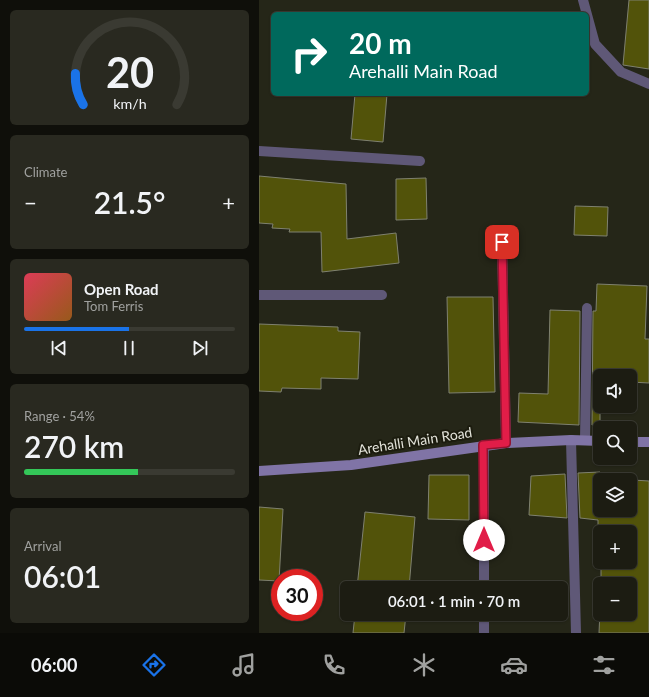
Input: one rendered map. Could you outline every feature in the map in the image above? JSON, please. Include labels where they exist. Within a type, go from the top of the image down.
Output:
[{"type":"street","points":[[583,0],[586,12]]},
{"type":"street","points":[[589,22],[595,44],[621,72],[649,84]]},
{"type":"street","points":[[259,151],[420,160]]},
{"type":"street","points":[[502,242],[506,443]]},
{"type":"street","points":[[259,295],[382,296]]},
{"type":"street","points":[[585,440],[587,308]]},
{"type":"street","points":[[571,440],[576,633]]},
{"type":"street","name":"Arehalli Main Road","points":[[259,471],[351,465],[483,445],[571,440],[593,441]]},
{"type":"street","points":[[637,442],[649,442]]},
{"type":"street","points":[[483,445],[484,581]]},
{"type":"street","points":[[484,621],[484,633]]},
{"type":"building","points":[[629,0],[649,0],[649,69],[623,65]]},
{"type":"building","points":[[355,96],[387,96],[383,142],[351,139]]},
{"type":"building","points":[[259,176],[346,184],[347,239],[396,233],[399,263],[322,272],[321,232],[289,232],[290,229],[272,228],[273,224],[259,223]]},
{"type":"building","points":[[426,178],[427,219],[396,220],[396,179]]},
{"type":"building","points":[[575,206],[608,207],[607,236],[574,235]]},
{"type":"building","points":[[597,284],[647,286],[645,339],[649,339],[649,383],[637,382],[637,369],[593,369],[593,413],[600,413],[600,421],[593,421],[592,425],[593,311],[596,311]]},
{"type":"building","points":[[447,297],[493,297],[495,392],[449,393]]},
{"type":"building","points":[[550,310],[580,311],[579,425],[518,422],[519,393],[548,394]]},
{"type":"building","points":[[259,324],[338,327],[338,331],[360,332],[358,379],[321,378],[321,389],[282,388],[281,392],[259,391]]},
{"type":"building","points":[[600,472],[593,473],[593,517],[637,517],[637,480],[649,481],[649,633],[599,633],[600,621],[637,621],[637,577],[601,577],[601,569],[637,569],[637,525],[598,525],[598,520],[580,518],[578,473]]},
{"type":"building","points":[[565,474],[567,518],[529,515],[531,476]]},
{"type":"building","points":[[429,475],[469,475],[469,520],[428,519]]},
{"type":"building","points":[[259,507],[283,509],[280,569],[271,569],[271,581],[259,580]]},
{"type":"building","points":[[365,512],[415,517],[410,581],[358,581]]},
{"type":"building","points":[[354,621],[405,621],[404,633],[353,633]]},
{"type":"route","points":[[484,540],[483,445],[506,443],[502,242]]}]
